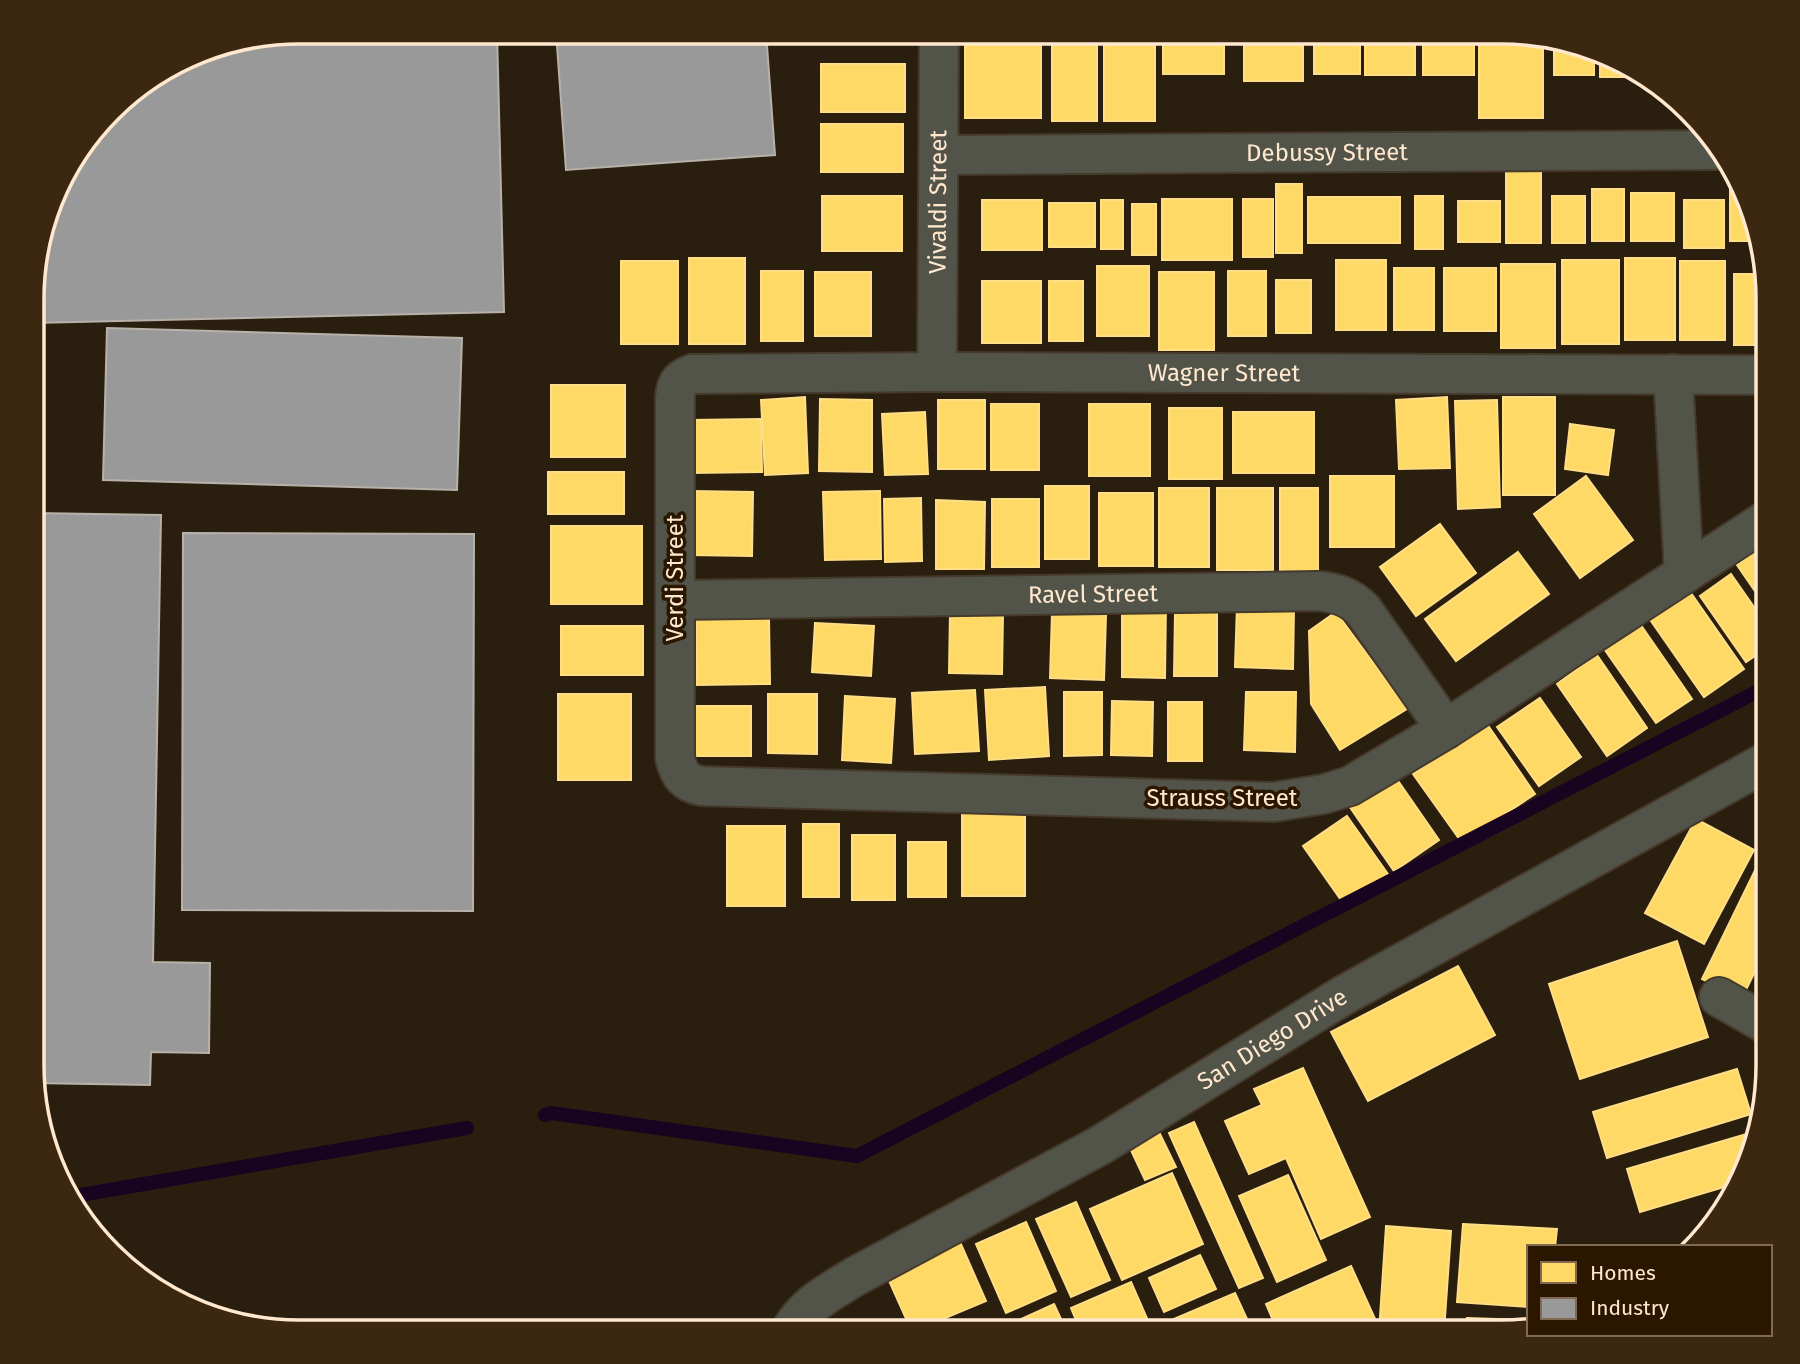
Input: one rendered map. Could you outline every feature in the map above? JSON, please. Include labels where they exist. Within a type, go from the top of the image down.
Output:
[{"type":"street","name":"Vivaldi Street","points":[[937,372],[939,44]]},
{"type":"street","name":"Debussy Street","points":[[939,155],[1708,150]]},
{"type":"street","name":"Wagner Street","points":[[681,378],[707,372],[1756,375]]},
{"type":"street","points":[[1673,374],[1684,574]]},
{"type":"street","name":"Verdi Street","points":[[681,378],[674,398],[674,600],[675,758],[683,779]]},
{"type":"street","name":"Strauss Street","points":[[683,779],[702,786],[1274,802],[1311,797],[1350,786],[1446,729],[1756,527]]},
{"type":"street","name":"Ravel Street","points":[[674,600],[1337,593],[1353,600],[1363,610],[1446,729]]},
{"type":"street","name":"San Diego Drive","points":[[797,1320],[818,1299],[854,1277],[1099,1146],[1344,995],[1756,768]]},
{"type":"street","points":[[1719,997],[1756,1018]]},
{"type":"building: Homes","points":[[965,44],[1041,44],[1041,118],[965,118]]},
{"type":"building: Homes","points":[[1052,44],[1097,44],[1097,121],[1052,121]]},
{"type":"building: Homes","points":[[1104,44],[1155,44],[1155,121],[1104,121]]},
{"type":"building: Homes","points":[[1163,44],[1224,44],[1224,74],[1163,74]]},
{"type":"building: Homes","points":[[1244,44],[1303,44],[1303,81],[1244,81]]},
{"type":"building: Homes","points":[[1314,44],[1360,44],[1360,74],[1314,74]]},
{"type":"building: Homes","points":[[1365,44],[1415,44],[1415,75],[1365,75]]},
{"type":"building: Homes","points":[[1423,44],[1474,44],[1474,75],[1423,75]]},
{"type":"building: Homes","points":[[1479,44],[1518,44],[1543,48],[1543,118],[1479,118]]},
{"type":"building: Homes","points":[[1554,50],[1594,61],[1594,75],[1554,75]]},
{"type":"building: Homes","points":[[1600,63],[1627,77],[1600,77]]},
{"type":"building: Homes","points":[[821,64],[905,64],[905,112],[821,112]]},
{"type":"building: Homes","points":[[821,124],[903,124],[903,172],[821,172]]},
{"type":"building: Homes","points":[[1506,167],[1541,167],[1541,243],[1506,243]]},
{"type":"building: Homes","points":[[1276,184],[1302,184],[1302,253],[1276,253]]},
{"type":"building: Homes","points":[[1730,186],[1750,241],[1730,241]]},
{"type":"building: Homes","points":[[1592,189],[1624,189],[1624,241],[1592,241]]},
{"type":"building: Homes","points":[[1631,193],[1674,193],[1674,241],[1631,241]]},
{"type":"building: Homes","points":[[822,196],[902,196],[902,251],[822,251]]},
{"type":"building: Homes","points":[[1415,196],[1443,196],[1443,249],[1415,249]]},
{"type":"building: Homes","points":[[1552,196],[1585,196],[1585,243],[1552,243]]},
{"type":"building: Homes","points":[[1308,197],[1400,197],[1400,243],[1308,243]]},
{"type":"building: Homes","points":[[1162,199],[1232,199],[1232,260],[1162,260]]},
{"type":"building: Homes","points":[[1243,199],[1273,199],[1273,257],[1243,257]]},
{"type":"building: Homes","points":[[982,200],[1042,200],[1042,250],[982,250]]},
{"type":"building: Homes","points":[[1101,200],[1123,200],[1123,249],[1101,249]]},
{"type":"building: Homes","points":[[1684,200],[1724,200],[1724,248],[1684,248]]},
{"type":"building: Homes","points":[[1458,201],[1500,201],[1500,242],[1458,242]]},
{"type":"building: Homes","points":[[1049,203],[1095,203],[1095,247],[1049,247]]},
{"type":"building: Homes","points":[[1132,204],[1156,204],[1156,255],[1132,255]]},
{"type":"building: Homes","points":[[689,258],[745,258],[745,344],[689,344]]},
{"type":"building: Homes","points":[[1625,258],[1675,258],[1675,340],[1625,340]]},
{"type":"building: Homes","points":[[1336,260],[1386,260],[1386,330],[1336,330]]},
{"type":"building: Homes","points":[[1562,260],[1619,260],[1619,344],[1562,344]]},
{"type":"building: Homes","points":[[621,261],[678,261],[678,344],[621,344]]},
{"type":"building: Homes","points":[[1680,261],[1725,261],[1725,340],[1680,340]]},
{"type":"building: Homes","points":[[1501,264],[1555,264],[1555,348],[1501,348]]},
{"type":"building: Homes","points":[[1097,266],[1149,266],[1149,336],[1097,336]]},
{"type":"building: Homes","points":[[1394,268],[1434,268],[1434,330],[1394,330]]},
{"type":"building: Homes","points":[[1444,268],[1496,268],[1496,331],[1444,331]]},
{"type":"building: Homes","points":[[761,271],[803,271],[803,341],[761,341]]},
{"type":"building: Homes","points":[[1228,271],[1266,271],[1266,336],[1228,336]]},
{"type":"building: Homes","points":[[815,272],[871,272],[871,336],[815,336]]},
{"type":"building: Homes","points":[[1159,272],[1214,272],[1214,350],[1159,350]]},
{"type":"building: Homes","points":[[1734,274],[1755,274],[1756,345],[1734,345]]},
{"type":"building: Homes","points":[[1276,280],[1311,280],[1311,333],[1276,333]]},
{"type":"building: Homes","points":[[982,281],[1041,281],[1041,343],[982,343]]},
{"type":"building: Homes","points":[[1049,281],[1083,281],[1083,341],[1049,341]]},
{"type":"building: Homes","points":[[551,385],[625,385],[625,457],[551,457]]},
{"type":"building: Homes","points":[[805,397],[808,473],[765,475],[761,400]]},
{"type":"building: Homes","points":[[1447,397],[1450,468],[1399,469],[1396,400]]},
{"type":"building: Homes","points":[[1503,397],[1555,397],[1555,495],[1503,495]]},
{"type":"building: Homes","points":[[820,399],[872,400],[872,472],[819,471]]},
{"type":"building: Homes","points":[[938,400],[985,400],[985,469],[938,469]]},
{"type":"building: Homes","points":[[1497,400],[1500,507],[1458,509],[1455,401]]},
{"type":"building: Homes","points":[[991,404],[1039,404],[1039,470],[991,470]]},
{"type":"building: Homes","points":[[1089,404],[1150,404],[1150,476],[1089,476]]},
{"type":"building: Homes","points":[[1169,408],[1222,408],[1222,479],[1169,479]]},
{"type":"building: Homes","points":[[925,412],[928,474],[885,475],[882,414]]},
{"type":"building: Homes","points":[[1233,412],[1314,412],[1314,473],[1233,473]]},
{"type":"building: Homes","points":[[761,419],[762,472],[691,473],[690,420]]},
{"type":"building: Homes","points":[[1570,424],[1614,430],[1608,475],[1565,469]]},
{"type":"building: Homes","points":[[548,472],[624,472],[624,514],[548,514]]},
{"type":"building: Homes","points":[[1330,476],[1394,476],[1394,547],[1330,547]]},
{"type":"building: Homes","points":[[1586,476],[1633,540],[1580,578],[1534,514]]},
{"type":"building: Homes","points":[[1045,486],[1089,486],[1089,559],[1045,559]]},
{"type":"building: Homes","points":[[1159,488],[1209,488],[1209,567],[1159,567]]},
{"type":"building: Homes","points":[[1217,488],[1273,488],[1273,570],[1217,570]]},
{"type":"building: Homes","points":[[1280,488],[1318,488],[1318,571],[1280,571]]},
{"type":"building: Homes","points":[[690,491],[753,492],[752,556],[689,555]]},
{"type":"building: Homes","points":[[880,491],[881,559],[825,560],[823,492]]},
{"type":"building: Homes","points":[[1099,493],[1153,493],[1153,566],[1099,566]]},
{"type":"building: Homes","points":[[921,498],[922,561],[885,562],[884,499]]},
{"type":"building: Homes","points":[[992,499],[1039,499],[1039,567],[992,567]]},
{"type":"building: Homes","points":[[936,500],[985,502],[984,569],[936,569]]},
{"type":"building: Homes","points":[[1440,524],[1476,573],[1416,616],[1380,567]]},
{"type":"building: Homes","points":[[551,526],[642,526],[642,604],[551,604]]},
{"type":"building: Homes","points":[[1518,552],[1549,594],[1456,661],[1425,619]]},
{"type":"building: Homes","points":[[1756,552],[1756,593],[1737,565]]},
{"type":"building: Homes","points":[[1731,574],[1756,610],[1756,655],[1746,662],[1700,596]]},
{"type":"building: Homes","points":[[1684,583],[1744,669],[1704,697],[1644,611]]},
{"type":"building: Homes","points":[[1122,601],[1166,601],[1165,678],[1122,677]]},
{"type":"building: Homes","points":[[1237,605],[1294,607],[1293,669],[1235,667]]},
{"type":"building: Homes","points":[[950,612],[1003,613],[1002,674],[949,673]]},
{"type":"building: Homes","points":[[1175,612],[1217,612],[1217,676],[1174,676]]},
{"type":"building: Homes","points":[[1336,612],[1407,709],[1340,750],[1311,704],[1309,631]]},
{"type":"building: Homes","points":[[1052,613],[1106,615],[1104,680],[1050,678]]},
{"type":"building: Homes","points":[[769,618],[770,684],[697,685],[696,620]]},
{"type":"building: Homes","points":[[1636,618],[1692,699],[1656,723],[1600,643]]},
{"type":"building: Homes","points":[[815,623],[874,626],[871,676],[812,672]]},
{"type":"building: Homes","points":[[561,626],[643,626],[643,675],[561,675]]},
{"type":"building: Homes","points":[[1597,655],[1647,728],[1607,756],[1557,684]]},
{"type":"building: Homes","points":[[1045,687],[1049,756],[989,760],[985,690]]},
{"type":"building: Homes","points":[[975,690],[979,751],[915,754],[912,693]]},
{"type":"building: Homes","points":[[1064,692],[1102,692],[1102,755],[1064,756]]},
{"type":"building: Homes","points":[[1246,692],[1296,692],[1295,752],[1244,750]]},
{"type":"building: Homes","points":[[558,694],[631,694],[631,780],[558,780]]},
{"type":"building: Homes","points":[[768,694],[817,694],[817,754],[768,753]]},
{"type":"building: Homes","points":[[845,696],[895,699],[891,763],[842,760]]},
{"type":"building: Homes","points":[[1540,698],[1581,757],[1539,786],[1497,727]]},
{"type":"building: Homes","points":[[1112,701],[1153,702],[1152,756],[1111,755]]},
{"type":"building: Homes","points":[[1168,702],[1202,702],[1202,761],[1168,761]]},
{"type":"building: Homes","points":[[692,706],[751,706],[751,756],[692,756]]},
{"type":"building: Homes","points":[[1487,724],[1535,794],[1462,843],[1413,774]]},
{"type":"building: Homes","points":[[1392,772],[1439,840],[1394,871],[1347,803]]},
{"type":"building: Homes","points":[[962,813],[1025,813],[1025,896],[962,896]]},
{"type":"building: Homes","points":[[1347,816],[1390,877],[1346,907],[1303,846]]},
{"type":"building: Homes","points":[[1696,819],[1754,850],[1704,944],[1645,913]]},
{"type":"building: Homes","points":[[803,824],[839,824],[839,897],[803,897]]},
{"type":"building: Homes","points":[[727,826],[785,826],[785,906],[727,906]]},
{"type":"building: Homes","points":[[852,835],[895,835],[895,900],[852,900]]},
{"type":"building: Homes","points":[[908,842],[946,842],[946,897],[908,897]]},
{"type":"building: Homes","points":[[1756,868],[1756,969],[1742,998],[1702,979]]},
{"type":"building: Homes","points":[[1677,941],[1708,1037],[1580,1079],[1549,984]]},
{"type":"building: Homes","points":[[1458,966],[1495,1035],[1368,1101],[1331,1032]]},
{"type":"building: Homes","points":[[1303,1068],[1370,1217],[1321,1239],[1286,1158],[1249,1174],[1225,1121],[1262,1105],[1254,1089]]},
{"type":"building: Homes","points":[[1737,1069],[1751,1114],[1607,1158],[1593,1112]]},
{"type":"building: Homes","points":[[1194,1122],[1263,1278],[1239,1288],[1169,1133]]},
{"type":"building: Homes","points":[[1159,1132],[1176,1167],[1145,1180],[1129,1146]]},
{"type":"building: Homes","points":[[1747,1134],[1725,1187],[1640,1212],[1627,1169]]},
{"type":"building: Homes","points":[[1172,1173],[1203,1244],[1122,1280],[1090,1209]]},
{"type":"building: Homes","points":[[1288,1175],[1326,1260],[1277,1282],[1239,1196]]},
{"type":"building: Homes","points":[[1076,1202],[1110,1280],[1071,1297],[1036,1219]]},
{"type":"building: Homes","points":[[1026,1222],[1056,1291],[1006,1313],[976,1244]]},
{"type":"building: Homes","points":[[1463,1224],[1557,1229],[1555,1245],[1527,1245],[1527,1307],[1457,1302]]},
{"type":"building: Homes","points":[[1386,1226],[1451,1231],[1445,1320],[1380,1320]]},
{"type":"building: Homes","points":[[960,1242],[986,1301],[941,1320],[907,1320],[886,1274]]},
{"type":"building: Homes","points":[[1200,1255],[1216,1289],[1164,1312],[1149,1278]]},
{"type":"building: Homes","points":[[1351,1266],[1376,1320],[1273,1320],[1266,1304]]},
{"type":"building: Homes","points":[[1131,1282],[1148,1320],[1076,1320],[1071,1308]]},
{"type":"building: Homes","points":[[1235,1293],[1247,1320],[1171,1320]]},
{"type":"building: Homes","points":[[1054,1304],[1061,1320],[1019,1320]]},
{"type":"building: Homes","points":[[1467,1318],[1520,1320],[1518,1320]]},
{"type":"building: Industry","points":[[282,44],[497,44],[504,312],[44,323],[44,282],[57,217],[70,186],[87,157],[107,131],[131,107],[186,70],[233,52]]},
{"type":"building: Industry","points":[[557,44],[767,44],[775,155],[566,170]]},
{"type":"building: Industry","points":[[107,328],[462,338],[457,490],[103,480]]},
{"type":"building: Industry","points":[[44,513],[161,515],[153,962],[210,963],[209,1053],[151,1052],[150,1085],[44,1083]]},
{"type":"building: Industry","points":[[183,533],[474,534],[473,911],[182,910]]},
{"type":"waterway","points":[[545,1115],[551,1113],[857,1156],[1756,692]]},
{"type":"waterway","points":[[79,1195],[467,1128]]}]
